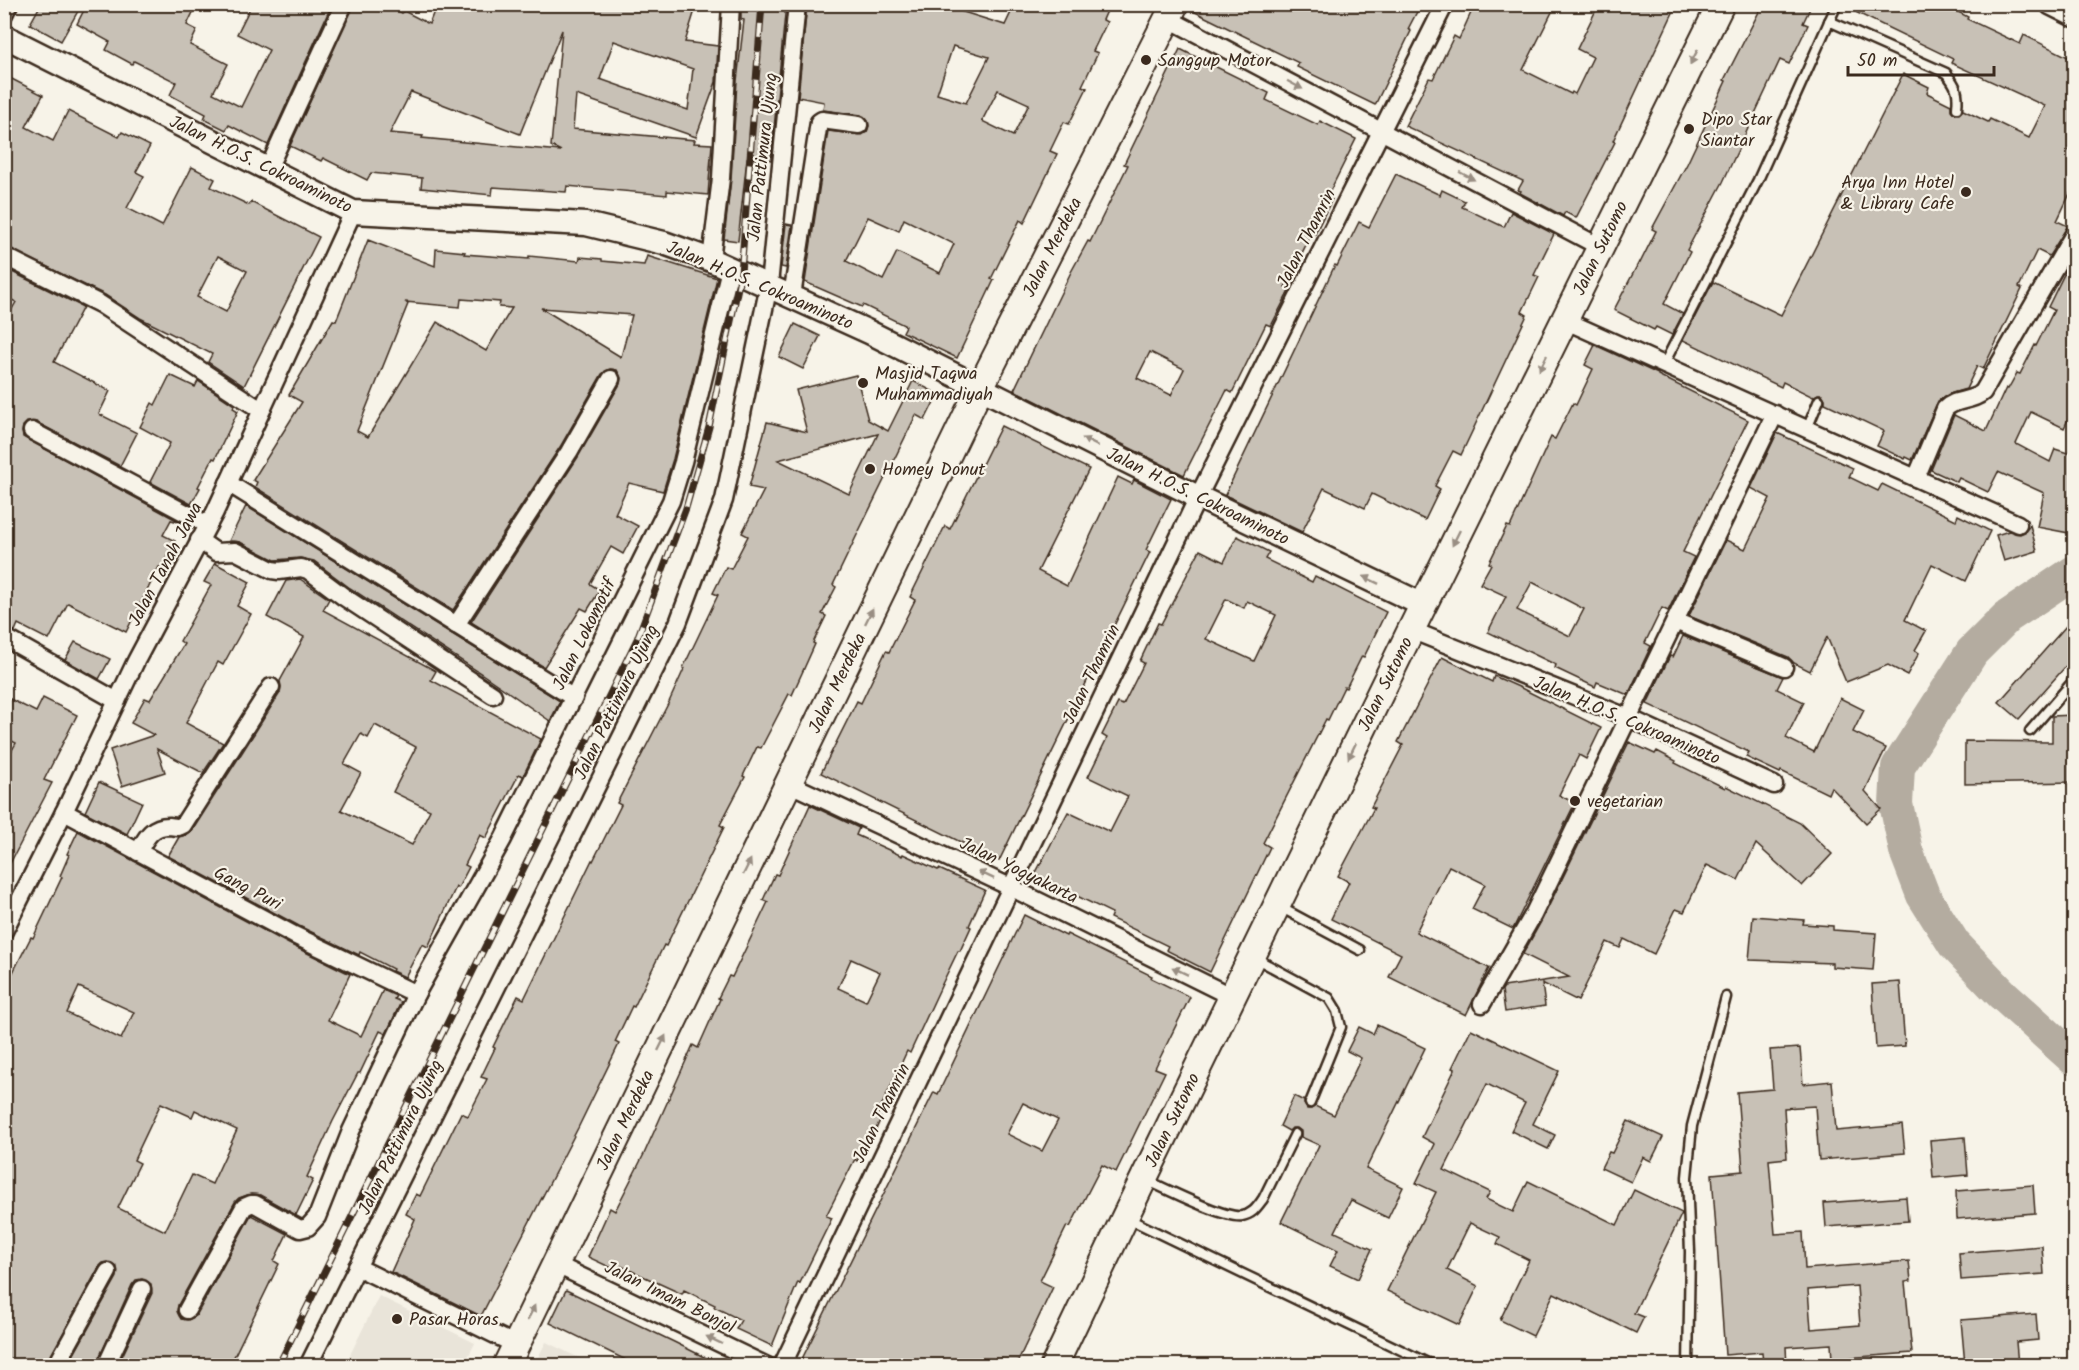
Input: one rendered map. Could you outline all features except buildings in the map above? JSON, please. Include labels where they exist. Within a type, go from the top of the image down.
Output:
[{"type":"main road","name":"Jalan Sutomo","points":[[1054,1365],[1423,605],[1721,4]]},
{"type":"main road","name":"Jalan Merdeka","points":[[511,1355],[980,387],[1172,12]]},
{"type":"street","points":[[4,14],[9,4]]},
{"type":"street","points":[[268,169],[344,4]]},
{"type":"street","name":"Jalan Lokomotif","points":[[187,1310],[244,1207],[255,1204],[300,1229],[304,1229],[313,1222],[351,1131],[416,994],[503,839],[671,501],[683,462],[720,264],[721,178],[731,4]]},
{"type":"street","name":"Jalan Pattimura Ujung","points":[[308,1365],[678,622],[724,500],[769,285],[797,4]]},
{"type":"street","name":"Jalan Thamrin","points":[[782,1365],[1198,497],[1445,4]]},
{"type":"street","points":[[2052,4],[2074,15]]},
{"type":"street","points":[[1172,12],[1381,131],[1600,247]]},
{"type":"street","name":"Jalan H.O.S. Cokroaminoto","points":[[4,36],[353,212],[586,224],[664,243],[720,264],[769,285],[980,387],[1198,497],[1423,605]]},
{"type":"street","points":[[792,296],[819,122],[822,120],[859,125]]},
{"type":"street","name":"Jalan Tanah Jawa","points":[[4,930],[117,701],[208,525],[353,212]]},
{"type":"street","points":[[1916,478],[1945,409],[1949,404],[1973,399],[1983,392],[2074,234]]},
{"type":"street","points":[[4,256],[100,304],[261,410]]},
{"type":"street","points":[[1564,320],[2018,524]]},
{"type":"street","points":[[456,625],[569,452],[611,379]]},
{"type":"street","points":[[1482,1004],[1533,915],[1775,414]]},
{"type":"street","points":[[32,431],[208,525]]},
{"type":"street","points":[[228,483],[574,698]]},
{"type":"street","points":[[199,540],[216,552],[235,551],[272,570],[302,568],[308,570],[344,597],[493,694]]},
{"type":"street","points":[[1675,621],[1784,667]]},
{"type":"street","name":"Jalan H.O.S. Cokroaminoto","points":[[1411,630],[1629,718],[1774,785]]},
{"type":"street","points":[[4,637],[117,701]]},
{"type":"street","points":[[138,852],[149,832],[155,828],[183,825],[271,687]]},
{"type":"street","name":"Jalan Yogyakarta","points":[[788,783],[1010,886],[1232,997]]},
{"type":"street","name":"Gang Puri","points":[[64,812],[294,935],[416,994]]},
{"type":"street","name":"Jalan Imam Bonjol","points":[[555,1264],[767,1365]]},
{"type":"street","points":[[357,1267],[511,1355]]},
{"type":"street","points":[[56,1365],[108,1272]]},
{"type":"street","points":[[106,1365],[142,1289]]},
{"type":"lane","points":[[1664,364],[1758,180],[1837,4]]},
{"type":"lane","points":[[1829,21],[1946,74],[1956,86],[1959,98],[1957,108]]},
{"type":"lane","points":[[1807,429],[1819,400]]},
{"type":"lane","points":[[2030,731],[2074,680]]},
{"type":"lane","points":[[1277,905],[1360,950]]},
{"type":"lane","points":[[1252,956],[1329,998],[1337,1011],[1341,1027],[1310,1103]]},
{"type":"lane","points":[[1688,1365],[1690,1252],[1687,1177],[1692,1126],[1726,997]]},
{"type":"lane","points":[[1143,1179],[1219,1211],[1239,1216],[1250,1214],[1263,1199],[1295,1134]]},
{"type":"lane","points":[[1125,1217],[1434,1365]]},
{"type":"shaded area","name":"Pasar Horas","points":[[379,1296],[475,1343],[464,1365],[345,1365]]},
{"type":"shaded area","name":"Pasar Horas","points":[[546,1342],[594,1365],[534,1365]]},
{"type":"waterway","points":[[2074,572],[2007,617],[1972,652],[1898,767],[1896,804],[1906,851],[1923,895],[1954,944],[2002,994],[2074,1059]]},
{"type":"railway","points":[[278,1366],[637,639],[686,508],[709,427],[741,273],[762,4]]},
{"type":"place","name":"Sanggup Motor","points":[[1146,60]]},
{"type":"place","name":"Dipo Star Siantar","points":[[1689,129]]},
{"type":"place","name":"Arya Inn Hotel & Library Cafe","points":[[1966,192]]},
{"type":"place","name":"Masjid Taqwa Muhammadiyah","points":[[863,383]]},
{"type":"place","name":"Homey Donut","points":[[870,469]]},
{"type":"place","name":"vegetarian","points":[[1575,801]]},
{"type":"place","name":"Pasar Horas","points":[[397,1319]]}]
